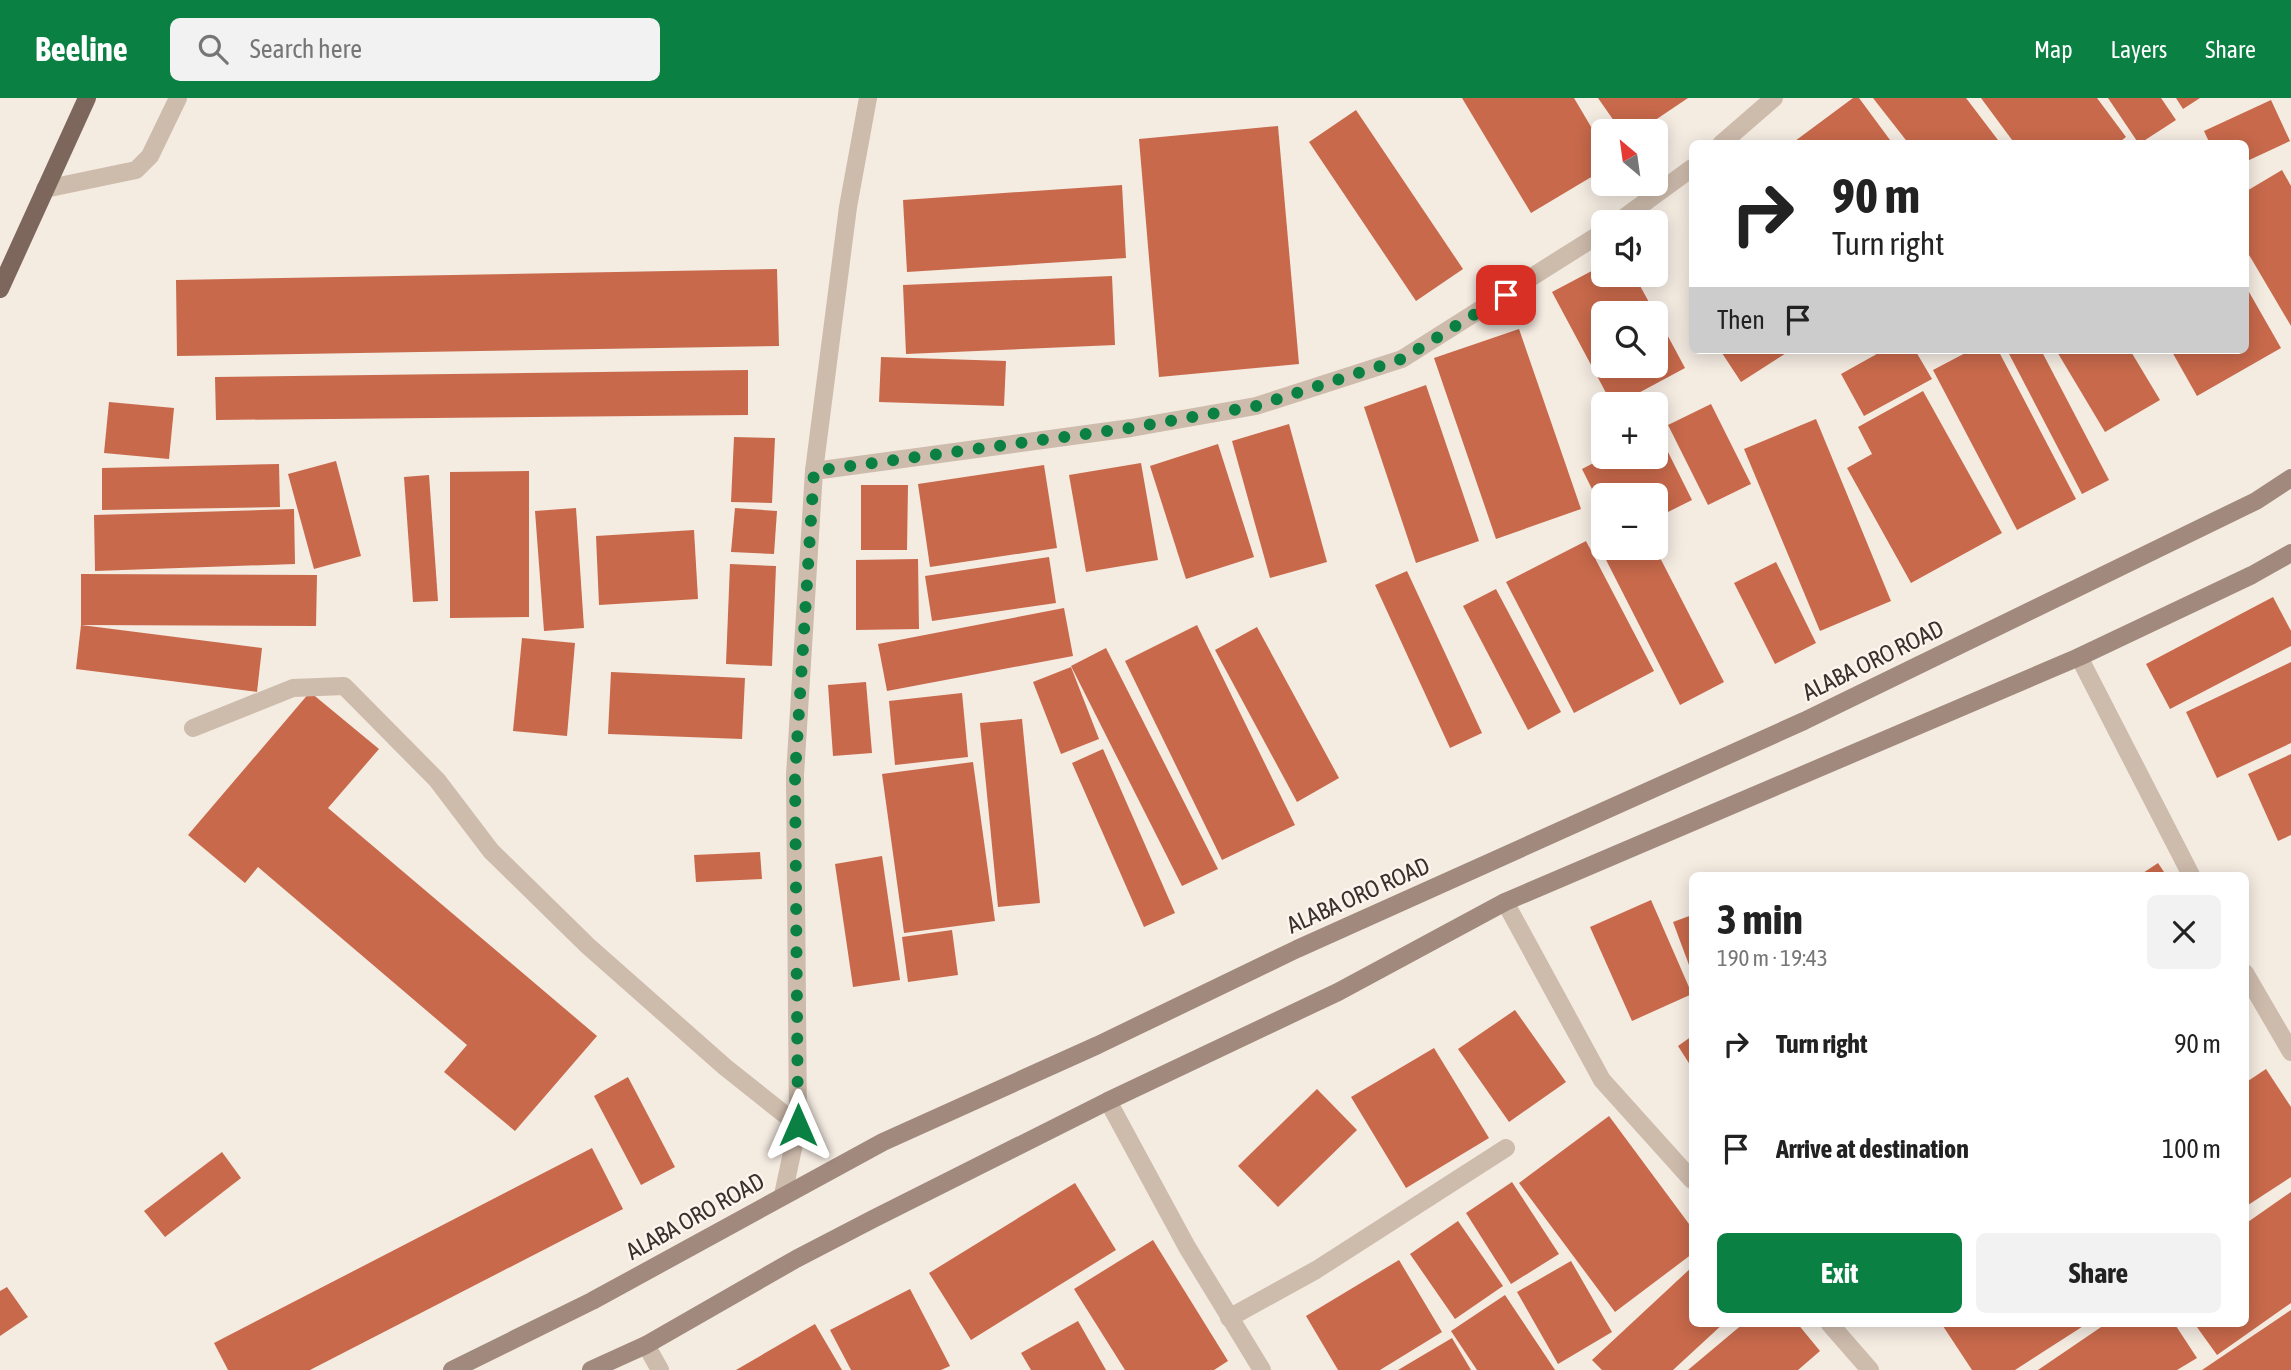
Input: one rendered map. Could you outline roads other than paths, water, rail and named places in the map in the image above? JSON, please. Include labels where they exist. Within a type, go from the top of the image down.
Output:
[{"type":"main road","points":[[0,289],[87,98]]},
{"type":"main road","name":"ALABA ORO ROAD","points":[[452,1370],[592,1301],[883,1142],[1098,1045],[1297,949],[1804,721],[2256,500],[2291,478]]},
{"type":"main road","points":[[591,1370],[646,1345],[796,1258],[1108,1101],[1338,992],[1505,902],[2078,657],[2252,575],[2291,553]]},
{"type":"street","points":[[45,189],[136,170],[150,156],[178,98]]},
{"type":"street","points":[[783,1195],[798,1125],[795,775],[814,471],[848,207],[868,98]]},
{"type":"street","points":[[1726,140],[1774,98]]},
{"type":"street","points":[[1634,210],[1689,170]]},
{"type":"street","points":[[814,471],[1130,428],[1256,406],[1402,359],[1591,240]]},
{"type":"street","points":[[2078,657],[2190,872]]},
{"type":"street","points":[[193,728],[293,688],[344,686],[436,780],[491,851],[588,946],[725,1068],[798,1125]]},
{"type":"street","points":[[1505,902],[1602,1080],[1689,1177]]},
{"type":"street","points":[[2249,980],[2291,1052]]},
{"type":"street","points":[[1108,1101],[1229,1318],[1262,1370]]},
{"type":"street","points":[[1229,1318],[1317,1270],[1506,1148]]},
{"type":"street","points":[[1832,1327],[1870,1370]]},
{"type":"street","points":[[646,1345],[660,1370]]}]
